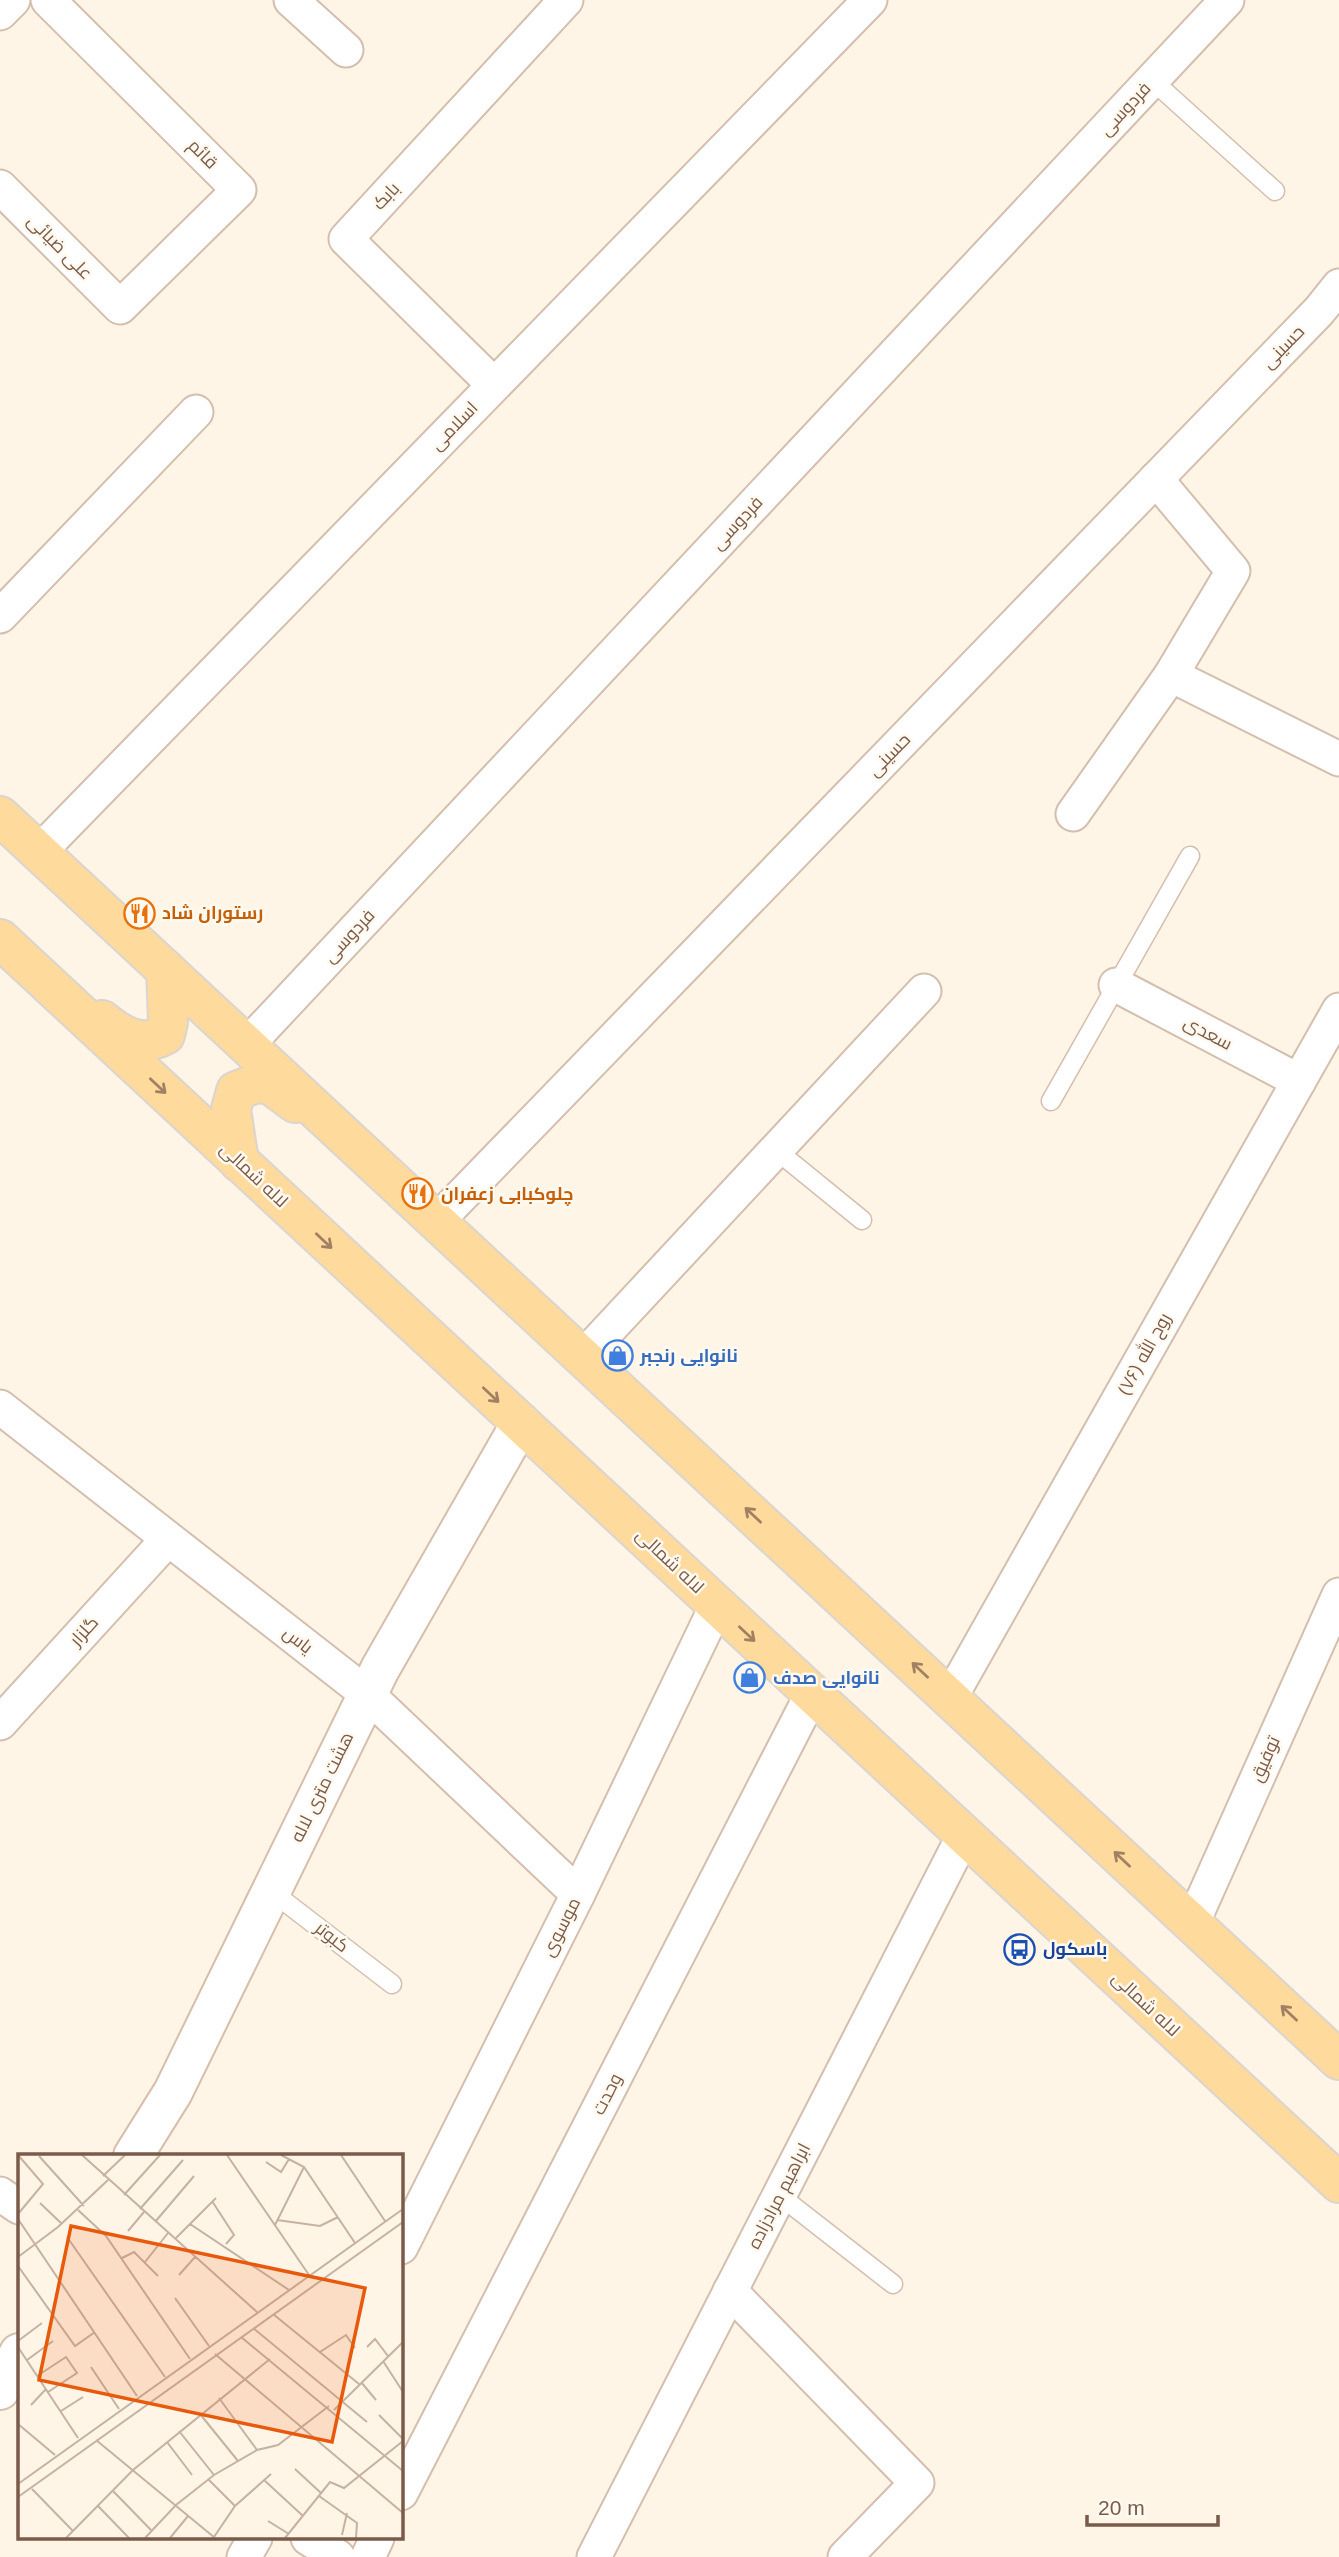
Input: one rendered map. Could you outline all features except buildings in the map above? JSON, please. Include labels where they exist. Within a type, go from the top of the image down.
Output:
[{"type":"main road","points":[[0,816],[1339,2060]]},
{"type":"main road","name":"لاله شمالی","points":[[0,939],[1339,2183]]},
{"type":"main road","points":[[64,998],[102,1020],[118,1034],[135,1039],[156,1040],[164,1035],[168,1021],[166,970]]},
{"type":"main road","points":[[239,1161],[231,1109],[236,1091],[254,1084],[268,1083],[316,1120],[338,1130]]},
{"type":"street","points":[[0,13],[13,0]]},
{"type":"street","name":"قائم","points":[[48,0],[239,190],[120,307]]},
{"type":"street","points":[[291,0],[346,50]]},
{"type":"street","name":"بابک","points":[[494,385],[346,239],[566,0]]},
{"type":"street","name":"اسلامی","points":[[39,852],[870,0]]},
{"type":"street","name":"فردوسی","points":[[247,1045],[1227,0]]},
{"type":"street","name":"علی ضیائی","points":[[0,187],[120,307]]},
{"type":"street","name":"حسینی","points":[[437,1221],[1319,311],[1339,286]]},
{"type":"street","points":[[0,616],[196,412]]},
{"type":"street","points":[[1073,814],[1171,675],[1233,571],[1156,479]]},
{"type":"street","points":[[1171,675],[1339,759]]},
{"type":"street","name":"سعدی","points":[[1116,985],[1299,1081]]},
{"type":"street","points":[[583,1357],[924,991]]},
{"type":"street","name":"روح الله (۷۶)","points":[[950,1698],[1339,1010]]},
{"type":"street","name":"یاس","points":[[0,1408],[367,1694],[578,1894]]},
{"type":"street","name":"هشت متری لاله","points":[[134,2154],[173,2092],[367,1694],[521,1423]]},
{"type":"street","name":"گلزار","points":[[0,1723],[168,1539]]},
{"type":"street","name":"توفیق","points":[[1192,1924],[1339,1595]]},
{"type":"street","name":"موسوی","points":[[402,2245],[578,1894],[717,1605]]},
{"type":"street","name":"وحدت","points":[[402,2491],[812,1695]]},
{"type":"street","name":"ابراهیم مرادزاده","points":[[594,2557],[964,1835]]},
{"type":"street","points":[[0,2194],[18,2206]]},
{"type":"street","points":[[730,2291],[917,2483],[845,2557]]},
{"type":"street","points":[[0,2390],[18,2356]]},
{"type":"street","points":[[244,2557],[254,2540]]},
{"type":"street","points":[[311,2540],[338,2557]]},
{"type":"street","points":[[368,2557],[376,2540]]},
{"type":"lane","points":[[1152,80],[1275,191]]},
{"type":"lane","points":[[1051,1101],[1190,856]]},
{"type":"lane","points":[[776,1150],[862,1220]]},
{"type":"lane","name":"کبوتر","points":[[271,1891],[392,1984]]},
{"type":"lane","points":[[779,2195],[893,2284]]},
{"type":"place","name":"رستوران شاد","points":[[139,913]]},
{"type":"place","name":"چلوکبابی زعفران","points":[[418,1194]]},
{"type":"place","name":"نانوایی رنجبر","points":[[617,1356]]},
{"type":"place","name":"نانوایی صدف","points":[[750,1678]]},
{"type":"place","name":"باسکول","points":[[1020,1949]]}]
